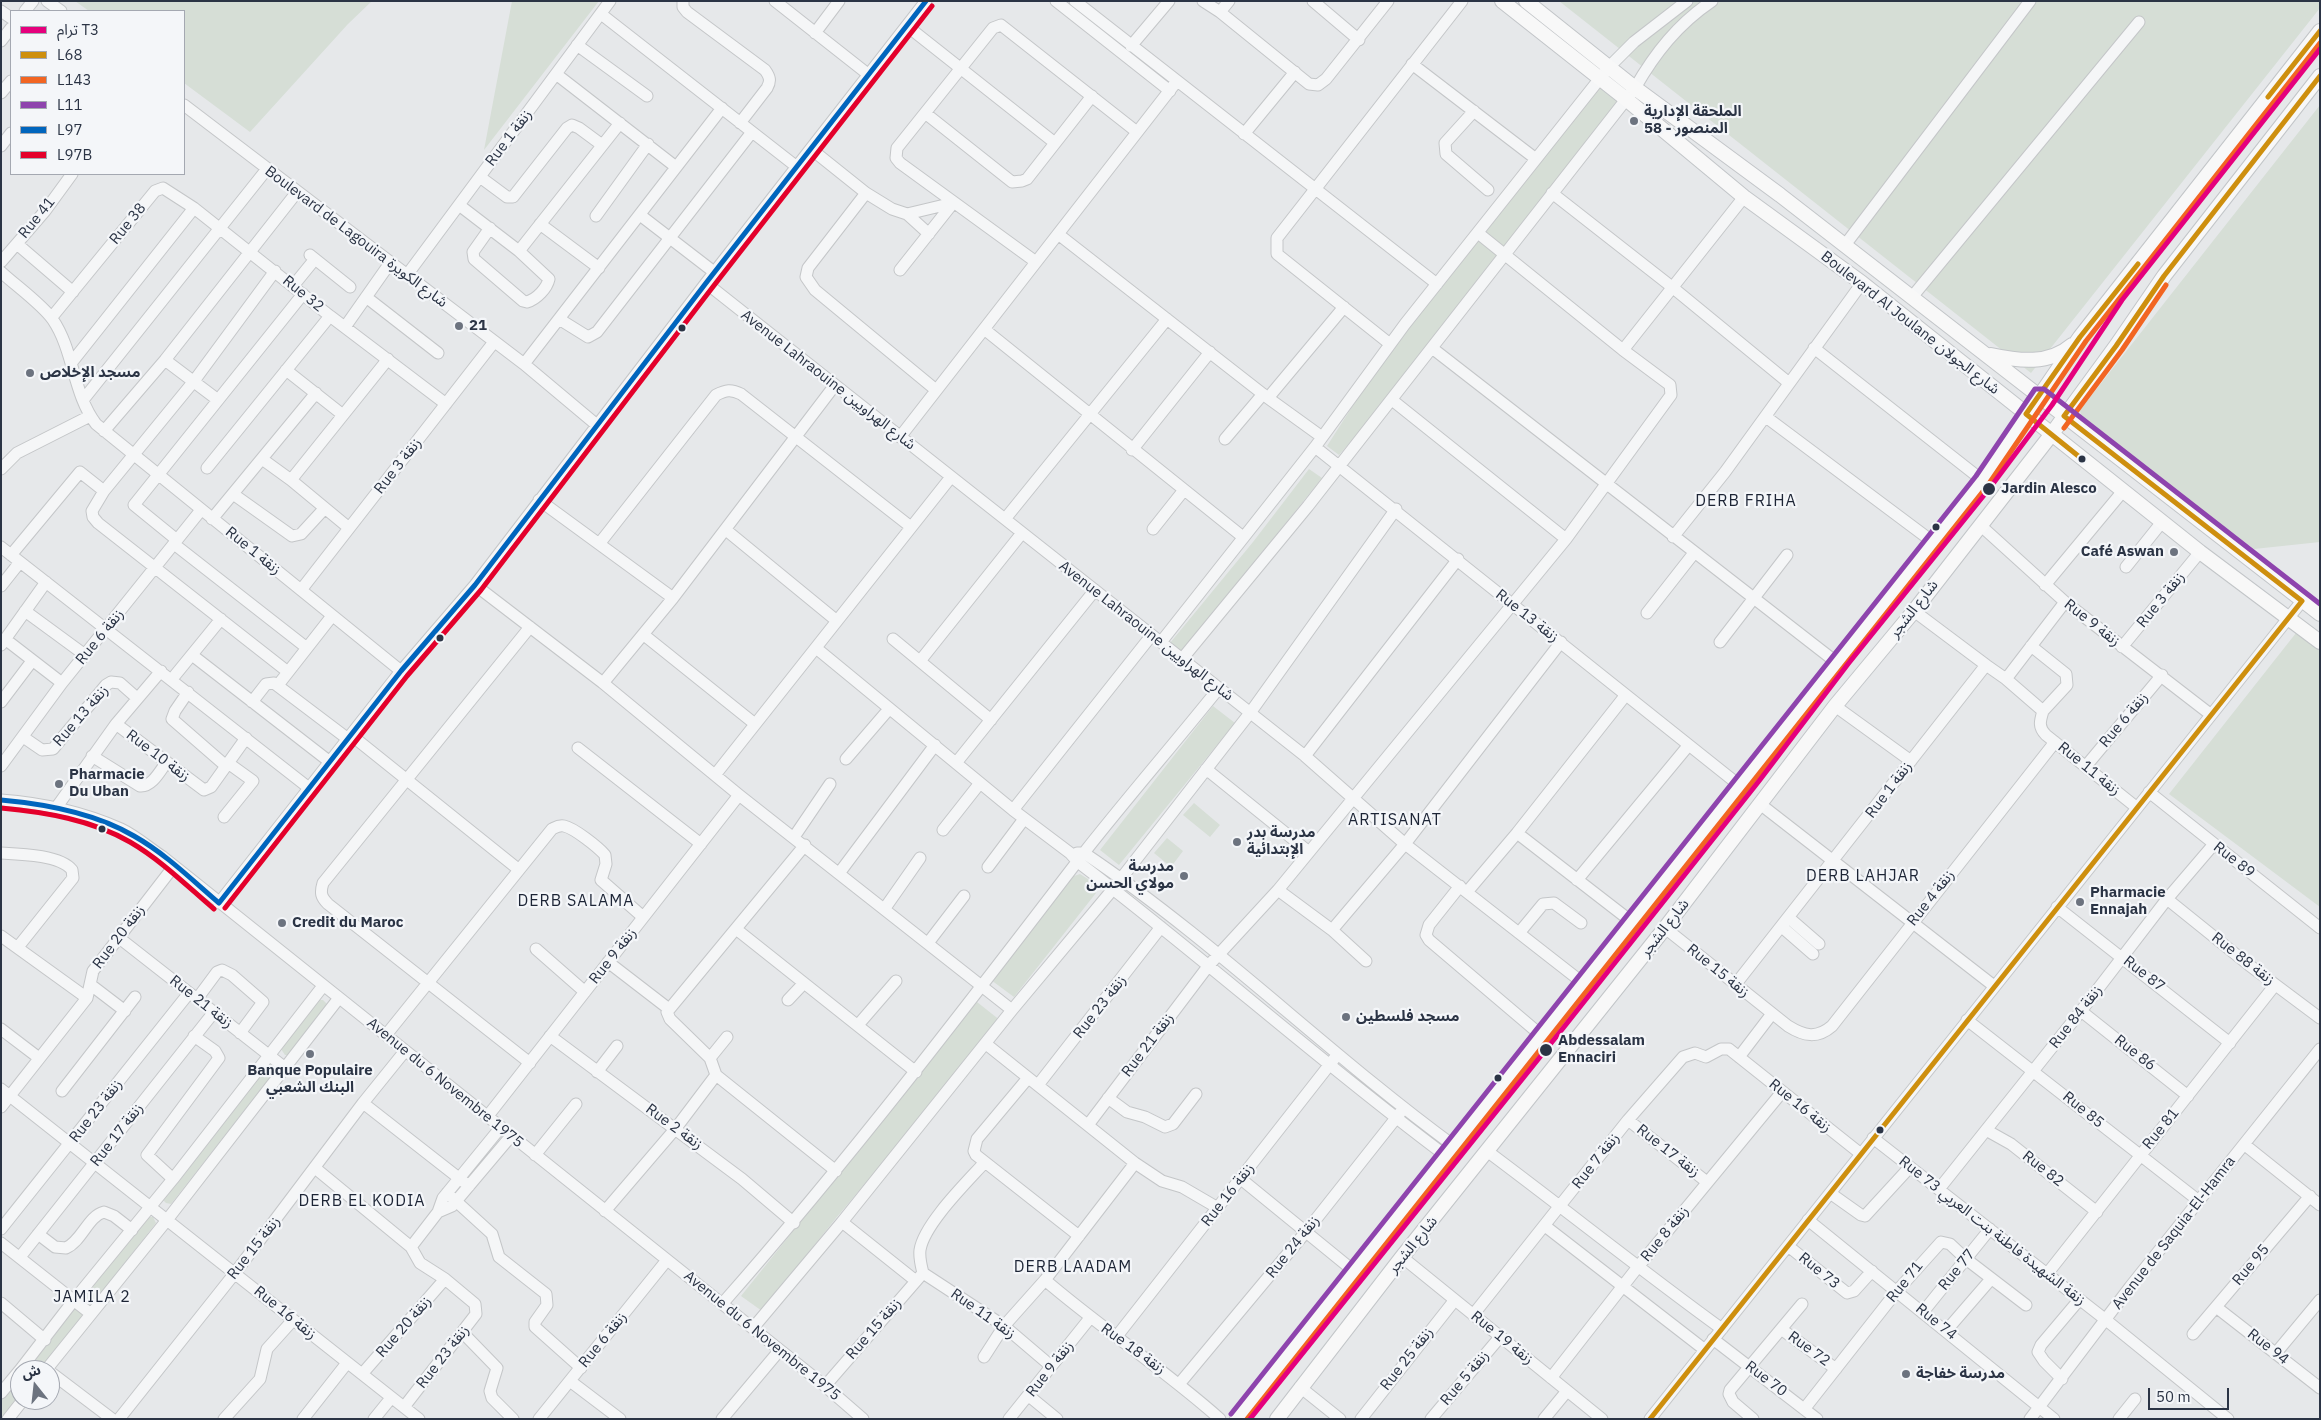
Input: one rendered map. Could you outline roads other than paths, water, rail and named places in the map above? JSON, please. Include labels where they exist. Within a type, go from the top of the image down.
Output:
[{"type":"main road","name":"Boulevard Al Joulane شارع الجولان","points":[[1502,1],[1626,99],[1744,197],[1862,283],[2200,552],[2320,642]]},
{"type":"main road","name":"Boulevard Al Joulane شارع الجولان","points":[[1526,1],[1635,88],[1845,245],[2320,614]]},
{"type":"main road","points":[[1986,355],[2022,361],[2046,358],[2064,352],[2080,338],[2320,31]]},
{"type":"main road","name":"شارع الشجر","points":[[1276,1419],[1665,928],[1835,706],[1914,611],[2051,435],[2164,276],[2320,76]]},
{"type":"main road","name":"شارع الشجر","points":[[1237,1419],[1982,480],[2080,338]]},
{"type":"street","points":[[47,1],[59,10]]},
{"type":"street","name":"Rue 1 زنقة","points":[[407,275],[610,1]]},
{"type":"street","points":[[683,1],[683,7],[687,12],[765,70],[770,76],[770,83],[767,88],[740,123]]},
{"type":"street","points":[[774,1],[869,75]]},
{"type":"street","points":[[815,33],[839,1]]},
{"type":"street","points":[[220,903],[401,671],[475,585],[714,272],[926,1]]},
{"type":"street","points":[[1056,1],[1173,86],[1244,134],[1437,284]]},
{"type":"street","points":[[1075,1],[1132,46],[1173,86]]},
{"type":"street","points":[[1132,46],[1168,1]]},
{"type":"street","points":[[1203,1],[1220,12],[1309,84],[1318,85],[1326,80],[1388,1]]},
{"type":"street","points":[[1220,12],[1229,1]]},
{"type":"street","points":[[1313,1],[1359,40]]},
{"type":"street","points":[[1390,344],[1277,254],[1277,238],[1314,188],[1462,1]]},
{"type":"street","points":[[1013,810],[1243,537],[1315,447],[1390,344],[1609,67],[1634,42],[1687,1]]},
{"type":"street","points":[[1182,659],[1392,400],[1635,88],[1656,54],[1672,34],[1684,22],[1712,1]]},
{"type":"street","points":[[1845,245],[2030,1]]},
{"type":"street","points":[[601,14],[797,167]]},
{"type":"street","points":[[1912,297],[2139,22]]},
{"type":"street","points":[[1036,262],[900,163],[896,158],[897,148],[993,28],[1000,25],[1137,132]]},
{"type":"street","points":[[907,26],[1055,143]]},
{"type":"street","points":[[1,41],[10,29]]},
{"type":"street","points":[[577,45],[647,96]]},
{"type":"street","points":[[1412,64],[1536,159]]},
{"type":"street","points":[[1244,134],[1295,72]]},
{"type":"street","points":[[556,74],[676,167]]},
{"type":"street","points":[[1,93],[10,82]]},
{"type":"street","points":[[900,437],[1173,86]]},
{"type":"street","points":[[925,113],[1012,182],[1017,183],[1027,178],[1092,96]]},
{"type":"street","name":"Boulevard de Lagouira شارع الكويرة","points":[[185,106],[524,364],[598,426]]},
{"type":"street","points":[[524,364],[722,108]]},
{"type":"street","points":[[1474,111],[1445,143],[1444,148],[1446,154],[1488,190]]},
{"type":"street","points":[[519,251],[620,123]]},
{"type":"street","points":[[480,177],[507,197],[513,197],[567,128],[572,125],[579,128],[602,146]]},
{"type":"street","points":[[560,319],[583,335],[588,337],[593,335],[752,132]]},
{"type":"street","points":[[1,146],[10,134]]},
{"type":"street","points":[[596,216],[648,144]]},
{"type":"street","points":[[810,149],[866,192],[892,209],[907,214],[928,234]]},
{"type":"street","points":[[83,400],[267,169]]},
{"type":"street","name":"Rue 41","points":[[1,262],[71,175]]},
{"type":"street","name":"Rue 38","points":[[52,318],[159,188],[168,190],[220,228]]},
{"type":"street","points":[[104,431],[165,360],[297,192]]},
{"type":"street","points":[[866,192],[808,268],[806,277],[815,290],[936,390]]},
{"type":"street","points":[[1552,194],[1672,287],[1789,383]]},
{"type":"street","points":[[1623,350],[1744,197]]},
{"type":"street","points":[[907,214],[953,203]]},
{"type":"street","points":[[900,270],[953,203]]},
{"type":"street","points":[[460,205],[490,228],[519,251],[549,279],[549,283],[536,298],[523,302],[474,259],[473,252],[490,228]]},
{"type":"street","points":[[72,362],[194,208]]},
{"type":"street","points":[[640,215],[714,272]]},
{"type":"street","points":[[540,224],[599,268]]},
{"type":"street","name":"Rue 32","points":[[220,228],[330,316],[388,359]]},
{"type":"street","name":"Rue 21 زنقة","points":[[1088,1125],[1209,965],[1278,890],[1566,539],[1607,486],[1671,395],[1670,385],[1623,350],[1478,233]]},
{"type":"street","points":[[1058,234],[1266,396],[1322,437]]},
{"type":"street","points":[[17,244],[73,292]]},
{"type":"street","points":[[293,286],[313,257],[350,287]]},
{"type":"street","points":[[345,327],[390,262]]},
{"type":"street","points":[[275,271],[194,381],[104,491],[92,511],[93,517],[155,568],[288,672]]},
{"type":"street","points":[[1,272],[52,318]]},
{"type":"street","name":"Avenue Lahraouine شارع الهراويين","points":[[706,283],[1306,756],[1405,844],[1583,983]]},
{"type":"street","points":[[1673,537],[1766,417],[1862,283]]},
{"type":"street","points":[[303,294],[134,505],[176,542],[307,648]]},
{"type":"street","points":[[366,297],[438,353]]},
{"type":"street","points":[[1225,439],[1266,396],[1344,307]]},
{"type":"street","points":[[207,468],[330,316]]},
{"type":"street","name":"Rue 1 زنقة","points":[[52,318],[72,362],[83,400],[90,416],[104,431],[401,671]]},
{"type":"street","points":[[1005,519],[1167,319]]},
{"type":"street","points":[[984,329],[1132,450],[1243,537]]},
{"type":"street","name":"Rue 3 زنقة","points":[[301,590],[494,342]]},
{"type":"street","points":[[1432,348],[1607,486],[1836,662]]},
{"type":"street","points":[[1814,348],[1982,480]]},
{"type":"street","points":[[1132,450],[1210,352]]},
{"type":"street","points":[[291,480],[388,359],[446,404]]},
{"type":"street","points":[[165,360],[218,400]]},
{"type":"street","points":[[286,370],[343,415]]},
{"type":"street","points":[[603,683],[644,635],[726,530],[835,385]]},
{"type":"street","points":[[599,544],[716,395],[726,390],[741,394],[911,527]]},
{"type":"street","points":[[212,519],[316,393]]},
{"type":"street","points":[[1392,400],[1566,539]]},
{"type":"street","points":[[1,469],[17,454],[90,416]]},
{"type":"street","points":[[1766,417],[1933,542]]},
{"type":"street","name":"Rue 13 زنقة","points":[[1315,447],[1396,509],[1511,605],[1562,642],[1625,696],[1739,786]]},
{"type":"street","points":[[262,459],[291,480],[349,528]]},
{"type":"street","points":[[1,586],[16,558],[80,472],[104,491]]},
{"type":"street","points":[[715,775],[951,477]]},
{"type":"street","points":[[1153,529],[1184,490]]},
{"type":"street","points":[[2045,585],[2123,491]]},
{"type":"street","points":[[233,494],[292,536],[301,534],[324,509]]},
{"type":"street","points":[[539,500],[673,598]]},
{"type":"street","points":[[752,1328],[842,1222],[1012,1010],[1114,889],[1250,713],[1396,509]]},
{"type":"street","name":"Rue 6 زنقة","points":[[1,766],[62,683],[201,510]]},
{"type":"street","points":[[2126,567],[2162,522]]},
{"type":"street","name":"Rue 9 زنقة","points":[[1980,525],[2065,602],[2122,647],[2162,675],[2210,714]]},
{"type":"street","points":[[726,530],[837,621]]},
{"type":"street","points":[[920,661],[1022,533]]},
{"type":"street","points":[[1,547],[310,788]]},
{"type":"street","name":"Rue 3 زنقة","points":[[2122,647],[2200,552]]},
{"type":"street","points":[[1647,613],[1694,553]]},
{"type":"street","points":[[1720,642],[1787,555]]},
{"type":"street","points":[[1306,756],[1458,559]]},
{"type":"street","points":[[46,582],[3,642],[62,683]]},
{"type":"street","points":[[475,585],[603,683],[740,795],[840,872],[1012,1010]]},
{"type":"street","points":[[956,763],[1095,590]]},
{"type":"street","points":[[1650,1419],[2210,714],[2302,601]]},
{"type":"street","points":[[2006,679],[2065,602]]},
{"type":"street","points":[[25,611],[85,655]]},
{"type":"street","points":[[1914,611],[2006,679],[2043,711],[2068,685],[2068,679],[2066,674],[2031,646]]},
{"type":"street","points":[[278,685],[332,616]]},
{"type":"street","points":[[172,679],[221,620]]},
{"type":"street","points":[[530,627],[323,883],[320,892],[322,898],[328,904],[530,1063]]},
{"type":"street","points":[[644,635],[755,724]]},
{"type":"street","points":[[893,639],[991,720]]},
{"type":"street","points":[[1332,930],[1405,844],[1562,642]]},
{"type":"street","points":[[816,648],[1024,819],[1077,856],[1114,889],[1395,1118],[1450,1151]]},
{"type":"street","points":[[192,655],[330,762]]},
{"type":"street","points":[[1,702],[32,661]]},
{"type":"street","name":"Rue 1 زنقة","points":[[1735,985],[1986,665]]},
{"type":"street","points":[[56,808],[116,724],[161,671]]},
{"type":"street","name":"Rue 6 زنقة","points":[[2086,766],[2162,675]]},
{"type":"street","name":"Rue 13 زنقة","points":[[23,736],[42,750],[48,751],[53,749],[106,685],[111,682],[120,683],[138,698]]},
{"type":"street","points":[[252,702],[270,682],[278,685],[407,780],[518,869]]},
{"type":"street","points":[[722,1304],[794,1223],[916,1072],[1077,856],[1219,688]]},
{"type":"street","points":[[188,692],[174,711],[172,719],[227,765],[253,781],[224,817]]},
{"type":"street","points":[[1542,1036],[1429,940],[1426,935],[1429,925],[1517,833],[1625,696]]},
{"type":"street","points":[[1835,706],[1911,761]]},
{"type":"street","points":[[846,759],[889,709]]},
{"type":"street","name":"Rue 11 زنقة","points":[[2043,711],[2039,722],[2042,730],[2136,807]]},
{"type":"street","name":"Rue 10 زنقة","points":[[116,724],[200,788],[207,790],[211,787],[227,765]]},
{"type":"street","points":[[227,765],[246,738]]},
{"type":"street","name":"Rue 4 زنقة","points":[[1798,1032],[1817,1035],[1832,1026],[2055,742]]},
{"type":"street","points":[[840,872],[935,746]]},
{"type":"street","points":[[1577,880],[1688,746]]},
{"type":"street","points":[[578,748],[700,844]]},
{"type":"street","points":[[92,756],[140,786],[150,784],[166,762]]},
{"type":"street","points":[[1206,769],[1309,852]]},
{"type":"street","points":[[943,830],[980,783]]},
{"type":"street","points":[[794,837],[830,784]]},
{"type":"street","name":"Rue 89","points":[[2149,792],[2320,928]]},
{"type":"street","name":"Rue 9 زنقة","points":[[487,1117],[740,795]]},
{"type":"street","name":"Avenue du 6 Novembre 1975","points":[[1,800],[56,808],[120,829],[174,866],[825,1386],[863,1419]]},
{"type":"street","points":[[1760,804],[1994,986]]},
{"type":"street","points":[[988,866],[1024,819]]},
{"type":"street","points":[[386,1036],[518,869],[552,829],[558,826],[566,826],[605,855],[606,864],[601,880],[643,917]]},
{"type":"street","points":[[1517,833],[1632,922]]},
{"type":"street","name":"Rue 84 زنقة","points":[[1939,1189],[2081,1011],[2167,899],[2214,844]]},
{"type":"street","points":[[804,845],[667,1012],[670,1019],[710,1058],[716,1075],[836,1171]]},
{"type":"street","points":[[1,853],[55,860],[68,865],[72,870],[73,878],[18,947]]},
{"type":"street","points":[[1077,856],[1122,878],[1220,954],[1403,1108],[1450,1151]]},
{"type":"street","points":[[885,908],[920,858]]},
{"type":"street","name":"Rue 20 زنقة","points":[[1,1107],[6,1092],[40,1058],[86,998],[91,985],[93,971],[174,866]]},
{"type":"street","points":[[1278,890],[1332,930],[1366,961]]},
{"type":"street","points":[[928,943],[964,896]]},
{"type":"street","name":"Rue 88 زنقة","points":[[2167,899],[2275,985],[2320,1018]]},
{"type":"street","points":[[1519,933],[1543,904],[1548,902],[1554,903],[1581,923]]},
{"type":"street","name":"Rue 87","points":[[2057,907],[2230,1043]]},
{"type":"street","points":[[1786,922],[1819,944]]},
{"type":"street","points":[[1786,922],[1813,954]]},
{"type":"street","name":"Rue 23 زنقة","points":[[1038,1086],[1161,927]]},
{"type":"street","name":"Rue 15 زنقة","points":[[1665,928],[1772,1014],[1798,1032]]},
{"type":"street","points":[[736,930],[916,1072]]},
{"type":"street","points":[[1,936],[86,998]]},
{"type":"street","name":"Rue 21 زنقة","points":[[118,937],[284,1067]]},
{"type":"street","points":[[536,949],[584,992]]},
{"type":"street","points":[[608,962],[668,1009]]},
{"type":"street","name":"Rue 23 زنقة","points":[[1,1229],[193,996],[217,972],[228,972],[263,1002],[240,1033]]},
{"type":"street","points":[[858,1025],[896,981]]},
{"type":"street","points":[[788,1000],[804,983]]},
{"type":"street","points":[[91,985],[125,1011]]},
{"type":"street","name":"Rue 81","points":[[2047,1274],[2275,985]]},
{"type":"street","points":[[28,1360],[74,1300],[174,1179],[323,986]]},
{"type":"street","points":[[62,1091],[136,997]]},
{"type":"street","points":[[56,1360],[339,998]]},
{"type":"street","name":"Rue 86","points":[[2081,1011],[2188,1096]]},
{"type":"street","name":"Rue 17 زنقة","points":[[20,1257],[214,1012]]},
{"type":"street","points":[[1738,1057],[1772,1014]]},
{"type":"street","name":"Rue 85","points":[[1967,1020],[2034,1070],[2199,1201]]},
{"type":"street","points":[[1,1029],[40,1058]]},
{"type":"street","points":[[174,1179],[147,1154],[219,1058],[215,1051],[194,1036]]},
{"type":"street","name":"Rue 2 زنقة","points":[[550,1036],[742,1178],[794,1223]]},
{"type":"street","points":[[710,1058],[727,1037]]},
{"type":"street","points":[[986,1044],[1135,1164],[1162,1181],[1182,1187],[1218,1208]]},
{"type":"street","points":[[597,1072],[617,1046]]},
{"type":"street","name":"Rue 7 زنقة","points":[[1473,1315],[1628,1120],[1683,1057],[1695,1054],[1709,1057],[1725,1048],[1738,1057]]},
{"type":"street","name":"Avenue de Saquia-El-Hamra","points":[[2030,1419],[2320,1049]]},
{"type":"street","name":"Rue 15 زنقة","points":[[118,1419],[235,1273],[363,1103],[405,1051]]},
{"type":"street","name":"Rue 16 زنقة","points":[[1117,1336],[1338,1054]]},
{"type":"street","name":"Rue 16 زنقة","points":[[1738,1057],[1860,1154]]},
{"type":"street","points":[[605,1211],[676,1128],[716,1075]]},
{"type":"street","points":[[1028,1078],[977,1140],[974,1151],[980,1158],[1079,1236]]},
{"type":"street","points":[[6,1092],[70,1145],[95,1162],[150,1206]]},
{"type":"street","name":"Rue 8 زنقة","points":[[1552,1378],[1623,1286],[1782,1092]]},
{"type":"street","points":[[1108,1098],[1127,1112],[1145,1117],[1165,1127],[1173,1124],[1196,1094]]},
{"type":"street","points":[[363,1103],[469,1186]]},
{"type":"street","points":[[535,1155],[576,1104]]},
{"type":"street","name":"Rue 24 زنقة","points":[[1180,1383],[1305,1233],[1403,1108]]},
{"type":"street","name":"Rue 17 زنقة","points":[[1628,1120],[1707,1182]]},
{"type":"street","points":[[411,1247],[438,1212],[447,1193],[500,1127]]},
{"type":"street","name":"Rue 82","points":[[1986,1130],[2011,1144],[2096,1212]]},
{"type":"street","points":[[438,1212],[452,1206],[511,1136]]},
{"type":"street","name":"Rue 73 زنقة الشهيدة فاطنة بنت العربي","points":[[1874,1138],[2106,1320],[2228,1419]]},
{"type":"street","points":[[2245,1145],[2320,1205]]},
{"type":"street","points":[[1487,1151],[1561,1206],[1638,1268],[1722,1329]]},
{"type":"street","points":[[920,1277],[920,1248],[941,1212],[980,1158]]},
{"type":"street","points":[[984,1357],[1004,1326],[1045,1280],[1135,1164]]},
{"type":"street","points":[[1830,1193],[1861,1215],[1869,1213],[1910,1167]]},
{"type":"street","points":[[315,1168],[411,1247],[420,1263],[445,1279]]},
{"type":"street","points":[[1241,1179],[1355,1272]]},
{"type":"street","points":[[447,1193],[492,1234],[499,1257],[546,1294],[547,1305],[535,1322],[535,1327],[581,1368]]},
{"type":"street","name":"Rue 95","points":[[2193,1334],[2310,1196]]},
{"type":"street","name":"Rue 16 زنقة","points":[[150,1206],[419,1419]]},
{"type":"street","points":[[38,1234],[55,1246],[66,1248],[78,1239],[98,1214],[104,1212],[114,1216],[132,1230]]},
{"type":"street","name":"Rue 74","points":[[1808,1220],[2054,1419]]},
{"type":"street","name":"Rue 11 زنقة","points":[[842,1222],[920,1277],[1004,1326],[1050,1366]]},
{"type":"street","points":[[1545,1226],[1705,1350]]},
{"type":"street","name":"Rue 77","points":[[1923,1312],[1990,1229]]},
{"type":"street","name":"Rue 71","points":[[1805,1408],[1897,1291],[1941,1242],[1950,1244],[1966,1259],[2026,1305]]},
{"type":"street","points":[[1,1243],[90,1314]]},
{"type":"street","name":"Rue 73","points":[[1788,1246],[1847,1293],[1854,1291],[1872,1271]]},
{"type":"street","name":"Rue 19 زنقة","points":[[1402,1258],[1602,1419]]},
{"type":"street","name":"Rue 6 زنقة","points":[[541,1418],[666,1260]]},
{"type":"street","name":"Rue 15 زنقة","points":[[825,1386],[920,1277]]},
{"type":"street","name":"Rue 20 زنقة","points":[[362,1374],[445,1279]]},
{"type":"street","name":"Rue 23 زنقة","points":[[404,1407],[476,1314],[475,1304],[445,1279]]},
{"type":"street","points":[[1946,1331],[1991,1279]]},
{"type":"street","name":"Rue 18 زنقة","points":[[1045,1280],[1090,1318],[1180,1383],[1220,1419]]},
{"type":"street","name":"Rue 25 زنقة","points":[[1361,1419],[1454,1300]]},
{"type":"street","points":[[2062,1379],[2038,1352],[2041,1345],[2079,1300]]},
{"type":"street","points":[[2276,1353],[2320,1300]]},
{"type":"street","points":[[1,1303],[45,1340]]},
{"type":"street","name":"Rue 72","points":[[1748,1417],[1733,1402],[1729,1394],[1802,1304]]},
{"type":"street","name":"Rue 94","points":[[2216,1307],[2320,1388]]},
{"type":"street","name":"Rue 9 زنقة","points":[[1009,1419],[1090,1318]]},
{"type":"street","points":[[224,1419],[260,1379],[268,1349],[294,1320]]},
{"type":"street","name":"Rue 72","points":[[1781,1330],[1836,1369]]},
{"type":"street","points":[[462,1332],[497,1368],[490,1391],[492,1398],[513,1419]]},
{"type":"street","name":"Rue 5 زنقة","points":[[1431,1419],[1500,1336]]},
{"type":"street","name":"Rue 70","points":[[1713,1339],[1818,1419]]},
{"type":"street","points":[[722,1419],[779,1351]]},
{"type":"street","points":[[302,1419],[347,1363]]},
{"type":"street","points":[[60,1380],[105,1417]]},
{"type":"street","points":[[570,1381],[620,1419]]},
{"type":"street","points":[[1,1393],[10,1382]]},
{"type":"street","points":[[1300,1387],[1340,1419]]},
{"type":"street","points":[[1544,1419],[1567,1391]]},
{"type":"street","points":[[1029,1396],[1057,1419]]},
{"type":"street","points":[[374,1419],[391,1398]]},
{"type":"street","points":[[2119,1419],[2135,1399]]},
{"type":"tram line","name":"T3","points":[[1250,1419],[1564,1027],[1759,781],[1848,664],[1989,489],[2052,405],[2122,300],[2320,49]]},
{"type":"place","name":"الملحقة الإدارية 58 - المنصور","points":[[1634,121]]},
{"type":"place","name":"21","points":[[459,326]]},
{"type":"place","name":"مسجد الإخلاص","points":[[30,373]]},
{"type":"place","name":"Jardin Alesco","points":[[1989,489]]},
{"type":"place","name":"Café Aswan","points":[[2174,552]]},
{"type":"place","name":"Pharmacie Du Uban","points":[[59,784]]},
{"type":"place","name":"مدرسة بدر الإبتدائية","points":[[1237,842]]},
{"type":"place","name":"مدرسة مولاي الحسن","points":[[1184,876]]},
{"type":"place","name":"Pharmacie Ennajah","points":[[2080,902]]},
{"type":"place","name":"Credit du Maroc","points":[[282,923]]},
{"type":"place","name":"مسجد فلسطين","points":[[1346,1017]]},
{"type":"place","name":"Abdessalam Ennaciri","points":[[1546,1050]]},
{"type":"place","name":"Banque Populaire البنك الشعبي","points":[[310,1054]]},
{"type":"place","name":"مدرسة خفاجة","points":[[1906,1374]]},
{"type":"district","name":"DERB FRIHA","points":[[1746,501]]},
{"type":"district","name":"ARTISANAT","points":[[1395,820]]},
{"type":"district","name":"DERB LAHJAR","points":[[1863,876]]},
{"type":"district","name":"DERB SALAMA","points":[[576,901]]},
{"type":"district","name":"DERB EL KODIA","points":[[362,1201]]},
{"type":"district","name":"DERB LAADAM","points":[[1073,1267]]},
{"type":"district","name":"JAMILA 2","points":[[92,1297]]}]
